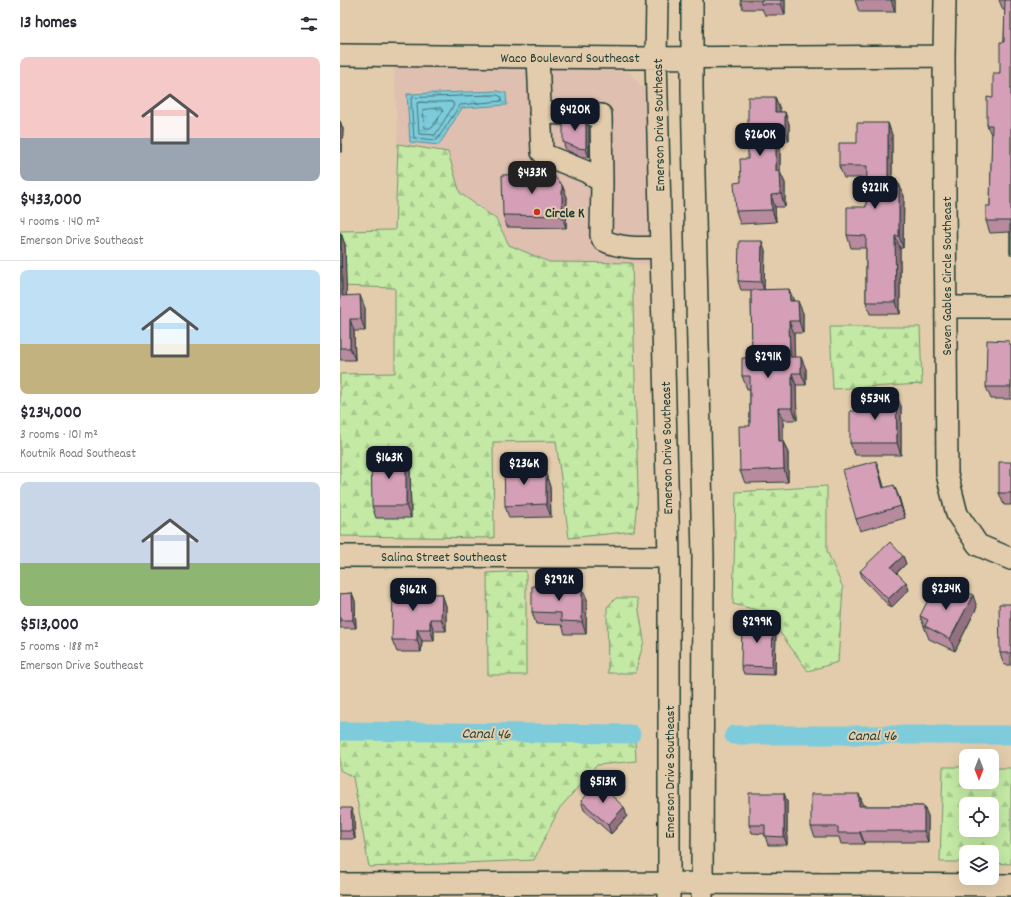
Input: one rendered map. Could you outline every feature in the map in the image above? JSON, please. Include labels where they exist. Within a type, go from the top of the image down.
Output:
[{"type":"street","name":"Emerson Drive Southeast","points":[[657,0],[656,58],[669,557],[669,890]]},
{"type":"street","points":[[692,0],[702,549],[702,890]]},
{"type":"street","name":"Seven Gables Circle Southeast","points":[[945,0],[944,56],[947,474],[957,514],[978,545],[1011,559]]},
{"type":"street","name":"Waco Boulevard Southeast","points":[[340,55],[656,58],[944,56]]},
{"type":"street","points":[[538,57],[542,152],[545,155],[587,172],[602,182]]},
{"type":"street","points":[[540,113],[601,115],[601,234],[603,240],[612,245],[644,248],[661,247]]},
{"type":"street","points":[[946,307],[1011,307]]},
{"type":"street","name":"Salina Street Southeast","points":[[340,556],[669,557]]},
{"type":"street","points":[[340,884],[669,890],[948,891],[1011,885]]},
{"type":"shaded area","points":[[394,67],[581,67],[629,72],[646,91],[650,265],[632,263],[549,262],[509,245],[496,219],[460,193],[448,152],[398,144]]},
{"type":"green space","points":[[398,144],[448,152],[460,193],[496,219],[509,245],[549,262],[632,263],[638,492],[634,531],[569,538],[556,441],[493,442],[494,538],[340,536],[340,374],[395,373],[395,288],[340,286],[340,231],[395,230]]},
{"type":"green space","points":[[830,327],[920,327],[922,384],[833,389]]},
{"type":"green space","points":[[827,486],[827,551],[843,588],[838,662],[808,671],[765,612],[733,604],[736,492]]},
{"type":"green space","points":[[526,571],[526,675],[488,675],[487,573]]},
{"type":"green space","points":[[616,598],[637,598],[644,641],[635,673],[608,673],[607,607]]},
{"type":"green space","points":[[340,738],[635,742],[636,761],[597,765],[559,809],[534,860],[369,867],[353,777],[340,770]]},
{"type":"green space","points":[[943,767],[959,767],[959,789],[999,789],[999,768],[1011,768],[1011,864],[999,863],[999,845],[959,845],[959,862],[940,862]]},
{"type":"water","points":[[497,91],[506,93],[507,105],[462,108],[439,145],[410,142],[407,94]]},
{"type":"building","points":[[761,0],[781,0],[781,4],[761,4]]},
{"type":"building","points":[[1005,0],[1011,0],[1011,254],[1010,221],[986,221],[986,206],[990,206],[992,125],[987,125],[987,97],[993,98],[993,73],[1000,73],[1000,42],[1004,42]]},
{"type":"building","points":[[748,97],[775,97],[775,112],[785,112],[785,129],[776,129],[776,171],[780,171],[781,194],[771,195],[772,210],[736,211],[734,183],[741,182],[740,159],[748,159]]},
{"type":"building","points":[[563,118],[586,118],[586,149],[578,148],[563,142]]},
{"type":"building","points":[[857,123],[888,123],[888,184],[899,184],[899,236],[895,236],[896,302],[866,302],[866,236],[847,235],[847,207],[866,207],[867,166],[839,166],[839,143],[857,143]]},
{"type":"building","name":"Circle K","points":[[551,173],[562,185],[562,216],[503,215],[502,175]]},
{"type":"building","points":[[340,233],[342,296],[360,295],[361,319],[350,319],[350,348],[340,348]]},
{"type":"building","points":[[739,241],[762,241],[761,282],[738,281]]},
{"type":"building","points":[[789,289],[790,301],[798,301],[799,321],[789,321],[790,357],[801,357],[801,373],[792,373],[792,408],[778,408],[779,441],[783,441],[784,469],[740,471],[739,426],[750,426],[750,376],[742,376],[742,358],[752,358],[751,290]]},
{"type":"building","points":[[987,340],[1009,341],[1009,344],[1011,344],[1011,387],[986,387]]},
{"type":"building","points":[[868,394],[896,394],[897,443],[850,443],[850,411],[868,411]]},
{"type":"building","points":[[371,455],[406,455],[406,506],[372,506]]},
{"type":"building","points":[[876,461],[883,488],[894,485],[901,506],[856,519],[842,470]]},
{"type":"building","points":[[999,462],[1011,462],[1011,493],[999,493]]},
{"type":"building","points":[[531,463],[532,475],[546,474],[546,504],[505,506],[504,464]]},
{"type":"building","points":[[890,542],[903,556],[891,567],[906,582],[888,599],[860,571]]},
{"type":"building","points":[[393,586],[416,587],[416,594],[442,594],[441,619],[430,619],[430,629],[417,629],[417,640],[392,640]]},
{"type":"building","points":[[532,586],[582,587],[582,622],[561,621],[561,613],[532,612]]},
{"type":"building","points":[[957,587],[973,595],[950,639],[925,626],[928,620],[920,616],[934,588],[952,597]]},
{"type":"building","points":[[352,593],[353,620],[340,620],[340,594]]},
{"type":"building","points":[[999,604],[1011,604],[1011,653],[1000,653]]},
{"type":"building","points":[[742,621],[773,622],[772,667],[741,666]]},
{"type":"building","points":[[598,783],[624,807],[608,825],[581,801]]},
{"type":"building","points":[[749,793],[784,793],[784,837],[765,836],[765,825],[749,825]]},
{"type":"building","points":[[811,794],[859,794],[859,806],[924,806],[924,831],[860,831],[860,833],[838,833],[838,827],[811,827]]},
{"type":"building","points":[[340,808],[351,808],[352,831],[340,831]]},
{"type":"waterway","name":"Canal 46","points":[[340,731],[631,734]]},
{"type":"waterway","name":"Canal 46","points":[[734,735],[1011,735]]},
{"type":"place","name":"Circle K","points":[[537,212]]}]
